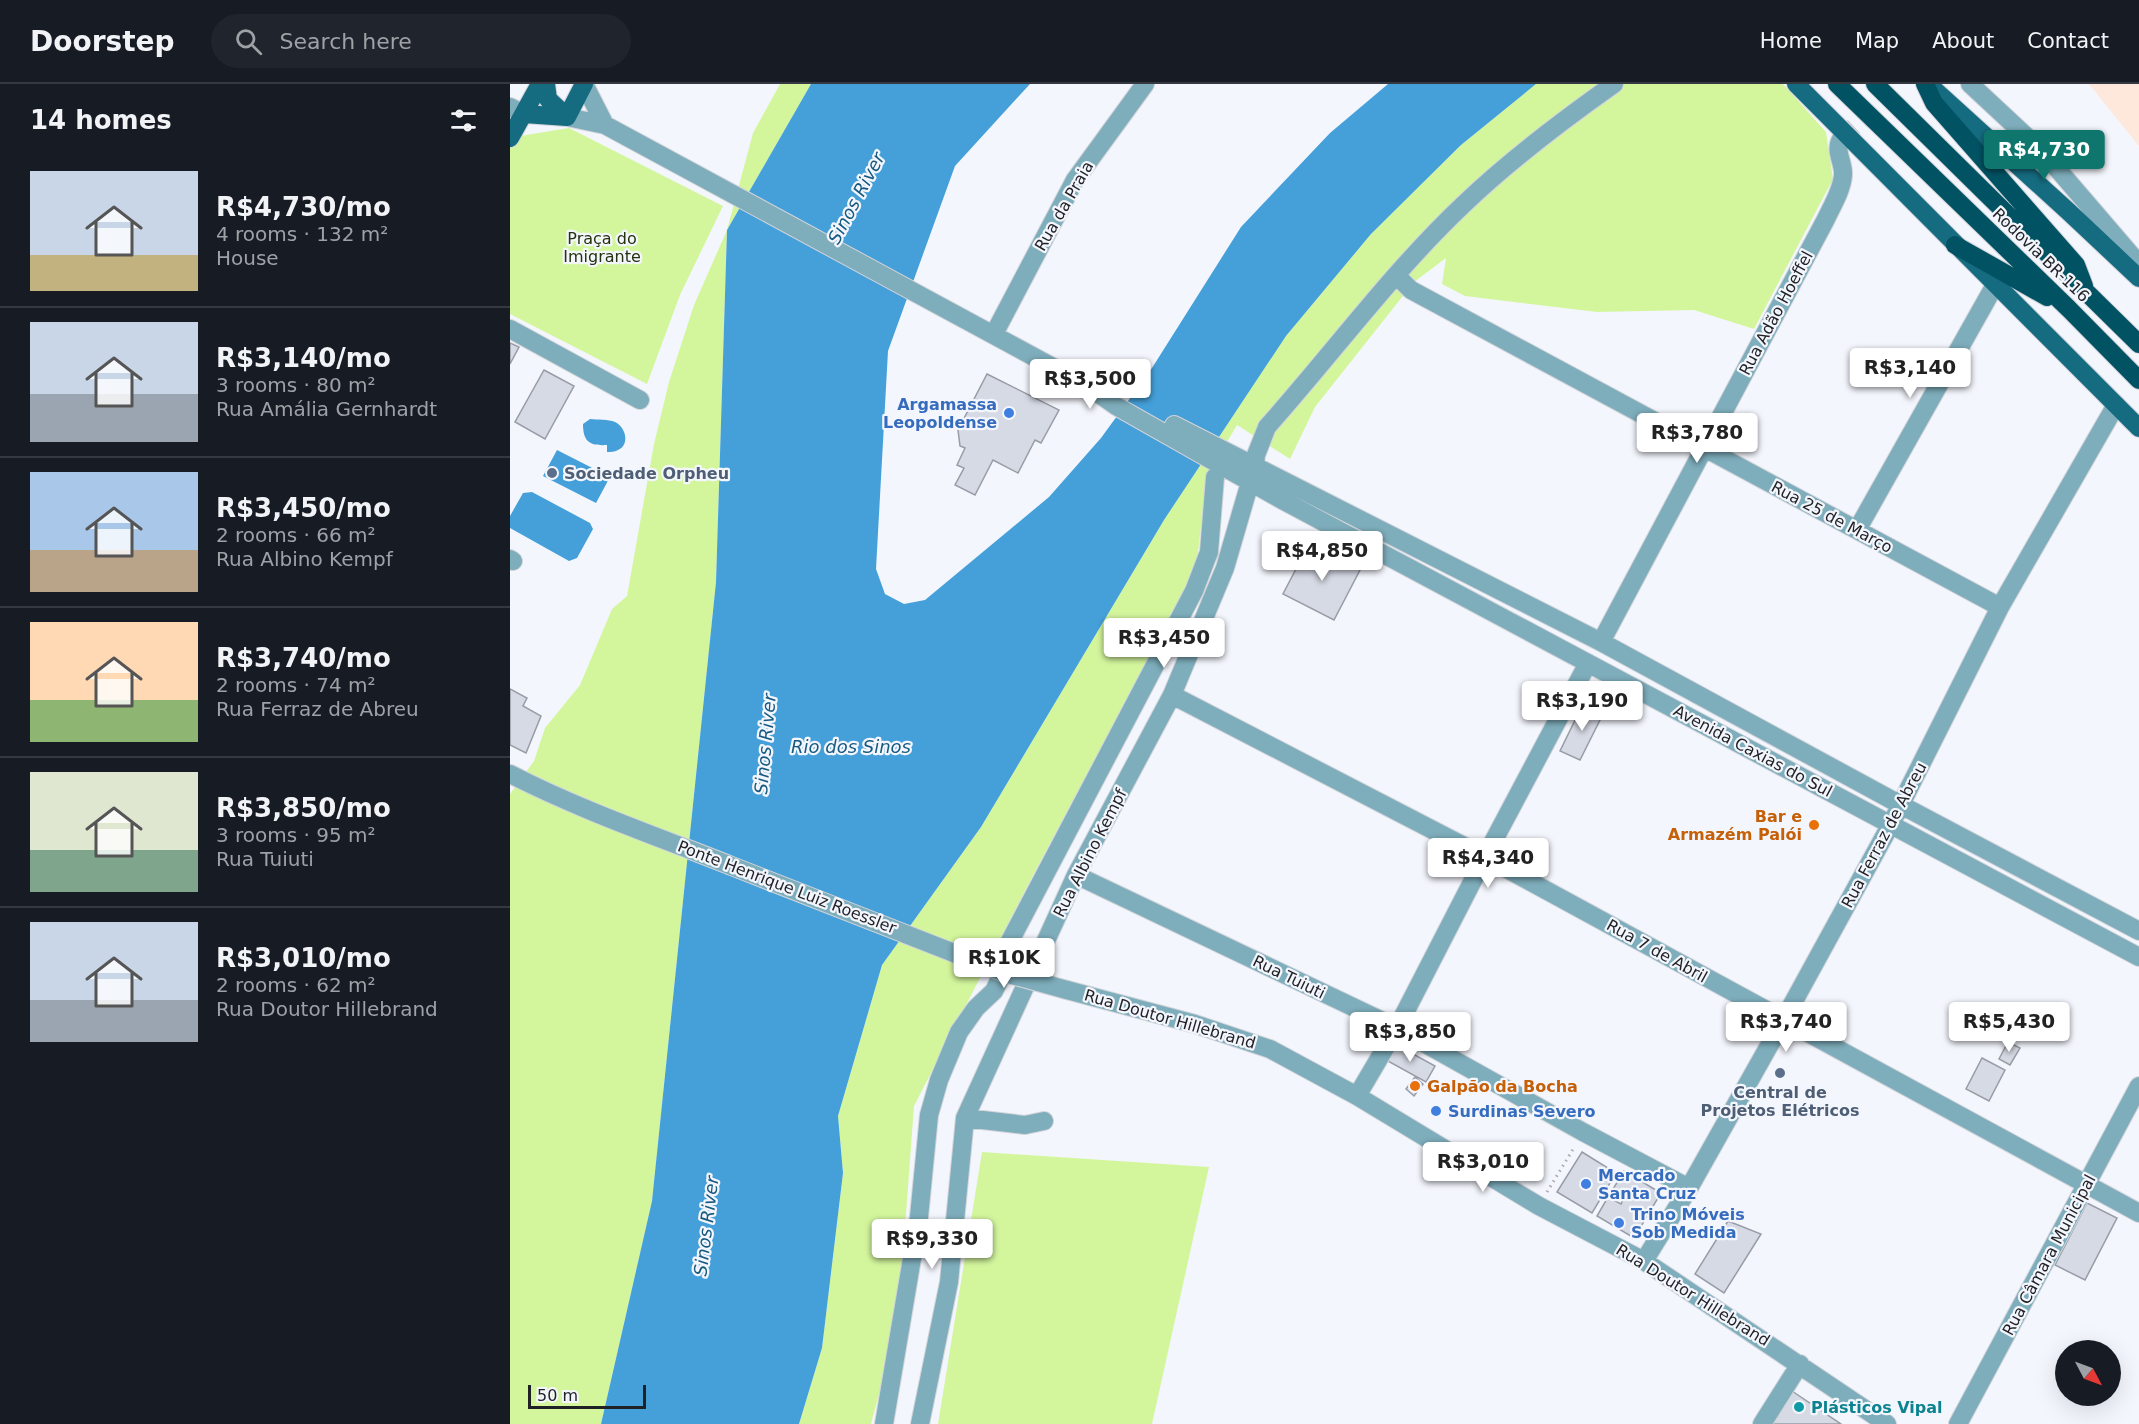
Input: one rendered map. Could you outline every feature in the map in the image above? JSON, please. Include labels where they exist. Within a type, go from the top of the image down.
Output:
[{"type":"highway","name":"Rodovia BR-116","points":[[1837,84],[2139,380]]},
{"type":"highway","name":"Rodovia BR-116","points":[[1875,84],[2139,344]]},
{"type":"highway","points":[[1926,84],[1934,104],[2076,265],[2087,293]]},
{"type":"highway","points":[[1955,245],[2069,309]]},
{"type":"main road","points":[[510,138],[517,110],[540,84]]},
{"type":"main road","points":[[546,84],[548,99],[567,117]]},
{"type":"main road","points":[[567,117],[584,84]]},
{"type":"main road","points":[[1796,84],[2139,428]]},
{"type":"main road","points":[[1926,84],[2139,278]]},
{"type":"main road","points":[[517,110],[567,117]]},
{"type":"street","points":[[584,84],[605,125]]},
{"type":"street","name":"Rua da Praia","points":[[994,334],[1075,180],[1145,84]]},
{"type":"street","name":"Rua Albino Kempf","points":[[920,1424],[949,1282],[965,1119],[1076,875],[1172,695],[1225,568],[1256,455],[1268,427],[1396,275],[1464,204],[1523,153],[1614,84]]},
{"type":"street","points":[[1970,84],[2042,151],[2139,267]]},
{"type":"street","name":"Avenida Caxias do Sul","points":[[567,117],[605,125],[1118,402],[1216,462],[1252,473],[1600,642],[1900,805],[2139,931]]},
{"type":"street","name":"Rua Adão Hoeffel","points":[[1600,642],[1826,219],[1844,173],[1838,151],[1841,139]]},
{"type":"street","name":"Rua 25 de Março","points":[[1396,275],[1411,290],[2000,607]]},
{"type":"street","points":[[1857,530],[1995,285]]},
{"type":"street","points":[[510,329],[640,400]]},
{"type":"street","name":"Rua Ferraz de Abreu","points":[[1644,1261],[1689,1188],[1783,1020],[1891,824],[2000,607],[2116,405]]},
{"type":"street","points":[[884,1424],[919,1217],[929,1115],[939,1080],[959,1032],[976,1008],[994,991],[1010,958],[1010,941],[1194,591],[1209,552],[1216,462]]},
{"type":"street","name":"Avenida Caxias do Sul","points":[[1252,473],[1588,663],[2139,957]]},
{"type":"street","points":[[1211,525],[1238,523]]},
{"type":"street","points":[[1357,1096],[1398,1028],[1588,663]]},
{"type":"street","name":"Rua 7 de Abril","points":[[1172,695],[1485,857],[2139,1213]]},
{"type":"street","name":"Ponte Henrique Luiz Roessler","points":[[510,774],[628,825],[1005,973],[1067,990]]},
{"type":"street","name":"Rua Tuiuti","points":[[1076,875],[1398,1028],[1583,1132],[1689,1188]]},
{"type":"street","name":"Rua Doutor Hillebrand","points":[[1067,990],[1196,1024],[1270,1048],[1357,1096],[1539,1206],[1644,1261],[1887,1424]]},
{"type":"street","name":"Rua Câmara Municipal","points":[[1958,1424],[2139,1086]]},
{"type":"street","points":[[965,1119],[1024,1125],[1044,1121]]},
{"type":"street","points":[[1762,1424],[1800,1364]]},
{"type":"path","points":[[1539,1206],[1583,1132]]},
{"type":"shaded area","points":[[2089,84],[2139,84],[2139,146]]},
{"type":"green space","points":[[780,84],[811,84],[727,230],[753,133]]},
{"type":"green space","points":[[1536,84],[1783,84],[1826,132],[1833,179],[1754,329],[1694,310],[1597,312],[1465,296],[1442,284],[1446,258],[1414,282],[1315,407],[1290,459],[1237,425],[1207,476],[1196,569],[1031,879],[914,1106],[902,1268],[882,1383],[871,1424],[799,1424],[822,1348],[843,1173],[838,1116],[882,965],[981,827],[1164,520],[1286,336],[1371,234],[1461,145]]},
{"type":"green space","name":"Praça do Imigrante","points":[[569,128],[723,206],[680,295],[647,384],[510,314],[510,145],[514,137]]},
{"type":"green space","points":[[727,230],[716,582],[652,1201],[601,1424],[510,1424],[510,794],[534,761],[545,728],[580,685],[612,609],[627,596],[654,444],[669,382],[694,305]]},
{"type":"green space","points":[[982,1152],[1209,1167],[1152,1424],[938,1424]]},
{"type":"water","name":"Rio dos Sinos","points":[[811,84],[1030,84],[955,166],[888,351],[876,569],[885,594],[904,604],[925,600],[1049,497],[1101,438],[1152,368],[1241,227],[1330,133],[1388,84],[1536,84],[1461,145],[1371,234],[1286,336],[1164,520],[981,827],[882,965],[838,1116],[843,1173],[822,1348],[799,1424],[601,1424],[652,1201],[716,582],[727,230]]},
{"type":"water","points":[[590,419],[609,420],[619,424],[625,436],[622,448],[607,452],[607,445],[596,445],[589,442],[584,435],[583,424]]},
{"type":"water","points":[[557,450],[610,477],[596,503],[543,476]]},
{"type":"water","points":[[532,492],[590,523],[593,529],[577,558],[569,561],[510,528],[510,516],[523,493]]},
{"type":"building","points":[[510,343],[519,347],[510,364]]},
{"type":"building","points":[[544,370],[574,386],[545,439],[515,422]]},
{"type":"building","points":[[987,374],[1059,410],[1041,443],[1035,440],[1018,473],[993,460],[975,495],[955,485],[964,468],[957,465],[965,448],[960,446],[958,430]]},
{"type":"building","points":[[1309,544],[1360,570],[1334,620],[1283,594]]},
{"type":"building","points":[[510,689],[527,698],[523,706],[541,716],[526,753],[510,745]]},
{"type":"building","points":[[1583,704],[1603,714],[1580,760],[1560,751]]},
{"type":"building","points":[[2008,1042],[2020,1048],[2010,1065],[1999,1059]]},
{"type":"building","points":[[1395,1044],[1435,1066],[1426,1082],[1386,1060]]},
{"type":"building","points":[[1982,1058],[2005,1070],[1989,1101],[1966,1089]]},
{"type":"building","points":[[1415,1077],[1423,1084],[1414,1096],[1406,1089]]},
{"type":"building","points":[[1582,1152],[1616,1173],[1592,1213],[1557,1192]]},
{"type":"building","points":[[1624,1171],[1661,1193],[1634,1238],[1597,1216],[1608,1197],[1621,1204],[1625,1196],[1613,1189]]},
{"type":"building","points":[[2087,1203],[2117,1218],[2085,1280],[2055,1265]]},
{"type":"building","points":[[1728,1221],[1761,1234],[1724,1293],[1695,1274]]},
{"type":"building","name":"Plásticos Vipal","points":[[1792,1391],[1841,1424],[1772,1424]]},
{"type":"tunnel","points":[[1841,139],[1899,84]]},
{"type":"place","name":"Argamassa Leopoldense","points":[[1009,413]]},
{"type":"place","name":"Sociedade Orpheu","points":[[552,473]]},
{"type":"place","name":"Bar e Armazém Palói","points":[[1814,825]]},
{"type":"place","name":"Central de Projetos Elétricos","points":[[1780,1073]]},
{"type":"place","name":"Galpão da Bocha","points":[[1415,1086]]},
{"type":"place","name":"Surdinas Severo","points":[[1436,1111]]},
{"type":"place","name":"Mercado Santa Cruz","points":[[1586,1184]]},
{"type":"place","name":"Trino Móveis Sob Medida","points":[[1619,1223]]},
{"type":"place","name":"Plásticos Vipal","points":[[1799,1407]]},
{"type":"water label","name":"Sinos River","points":[[856,198]]},
{"type":"water label","name":"Sinos River","points":[[765,744]]},
{"type":"water label","name":"Sinos River","points":[[706,1226]]}]
